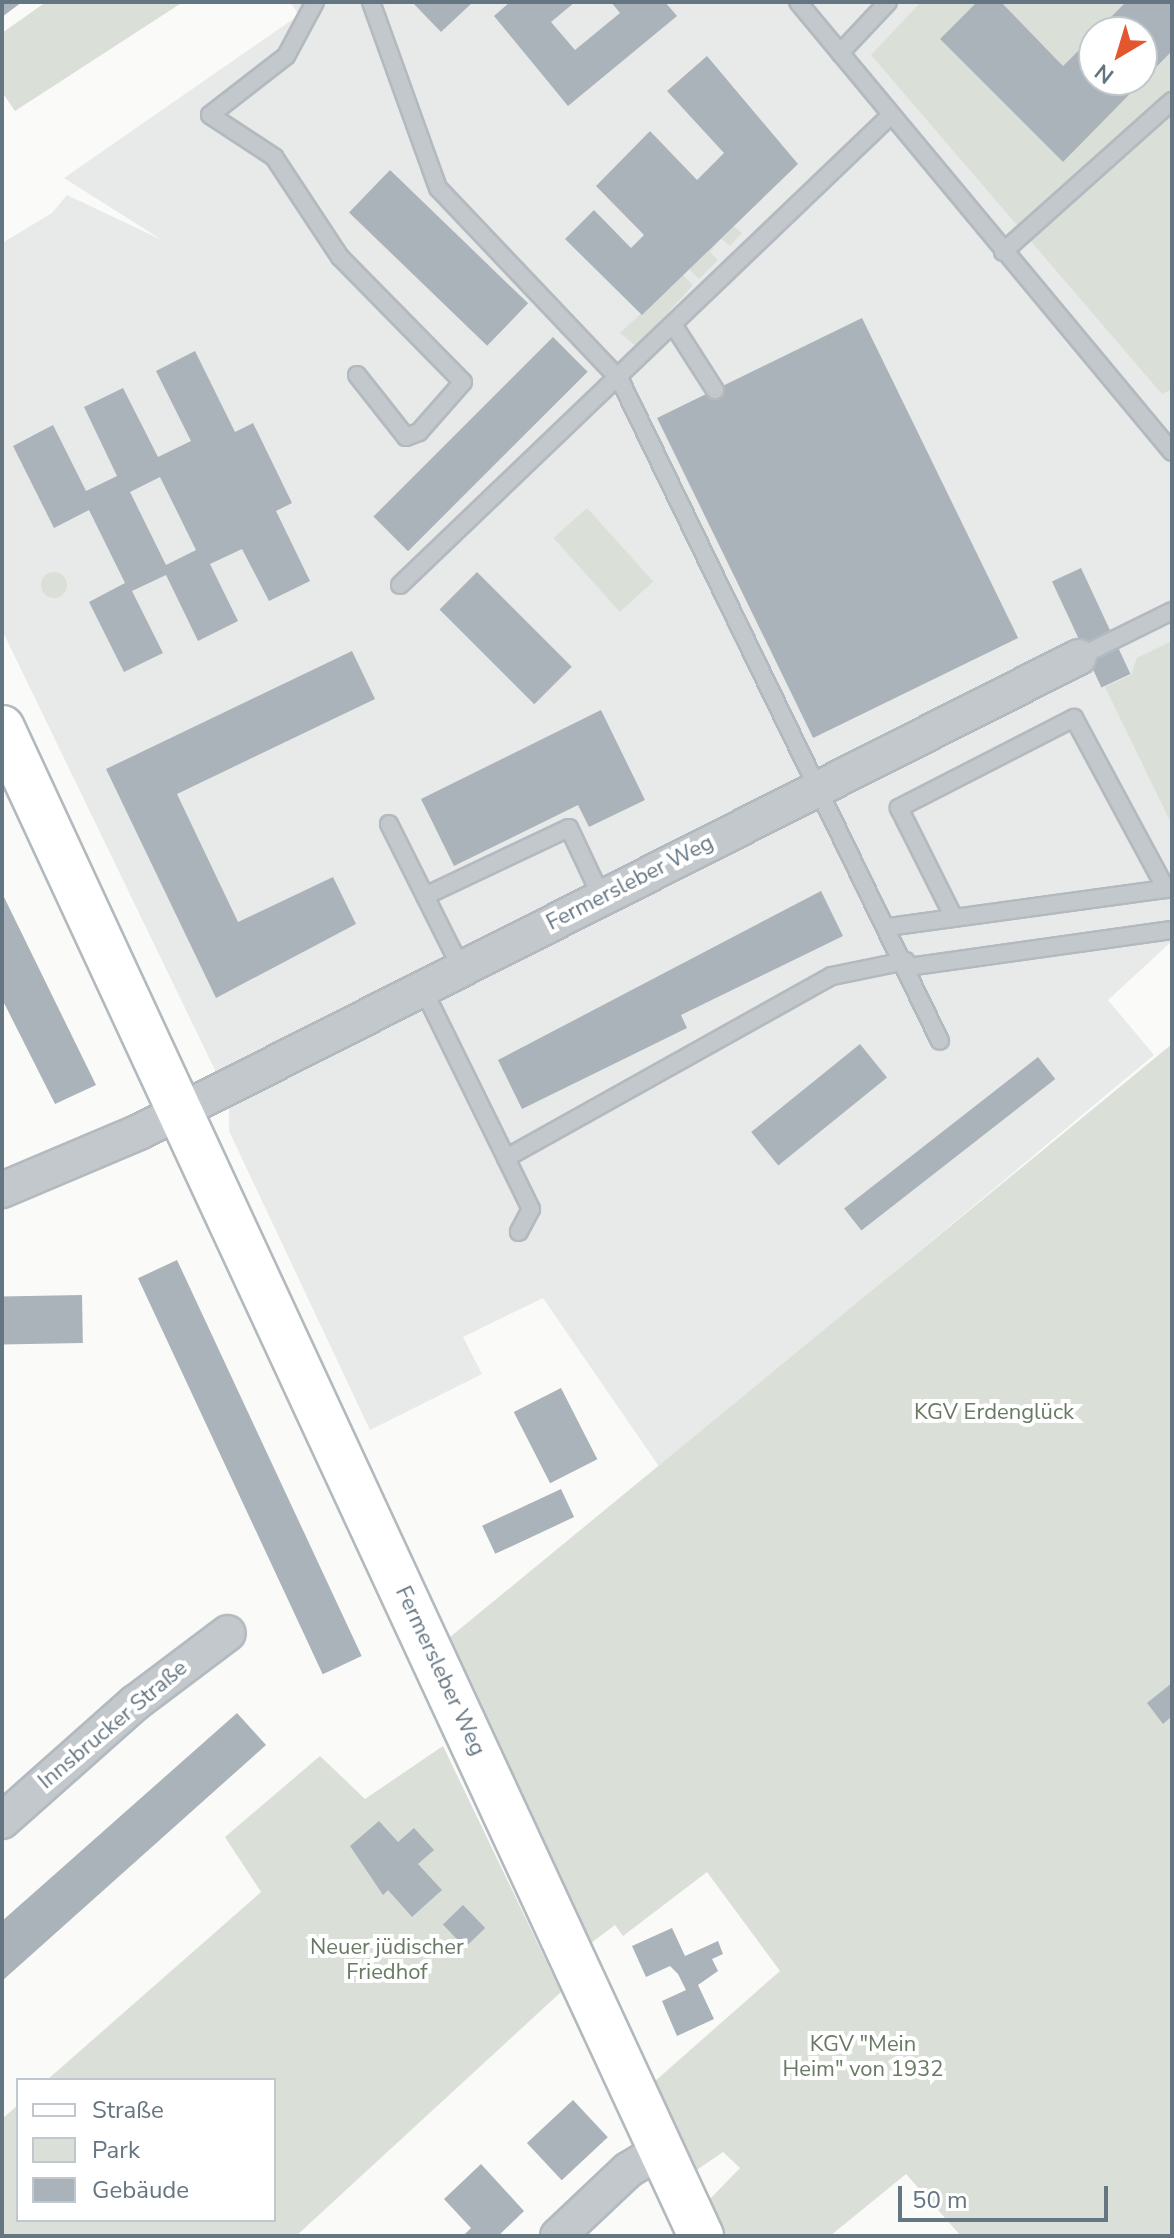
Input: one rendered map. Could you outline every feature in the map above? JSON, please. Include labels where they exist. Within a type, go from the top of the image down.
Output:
[{"type":"street","name":"Fermersleber Weg","points":[[180,1105],[602,898],[1079,657]]},
{"type":"street","name":"Fermersleber Weg","points":[[2,728],[180,1105],[701,2236]]},
{"type":"street","points":[[2,1190],[64,1168],[180,1105]]},
{"type":"street","name":"Innsbrucker Straße","points":[[2,1821],[159,1683],[228,1633]]},
{"type":"street","points":[[558,2236],[628,2170],[660,2151]]},
{"type":"lane","points":[[315,2],[286,56],[210,115],[274,157],[340,257],[463,382],[419,432],[406,437],[357,375]]},
{"type":"lane","points":[[371,2],[438,188],[620,380],[816,790],[906,964],[940,1041]]},
{"type":"lane","points":[[798,2],[1172,452]]},
{"type":"lane","points":[[840,53],[888,2]]},
{"type":"lane","points":[[1003,252],[1172,101]]},
{"type":"lane","points":[[400,585],[620,380],[891,115]]},
{"type":"lane","points":[[674,326],[715,390]]},
{"type":"lane","points":[[1079,657],[1172,611]]},
{"type":"lane","points":[[888,927],[1166,889],[1074,718],[899,808],[953,916]]},
{"type":"lane","points":[[389,824],[461,968]]},
{"type":"lane","points":[[425,896],[569,828],[602,898]]},
{"type":"lane","points":[[506,1158],[832,976],[1172,930]]},
{"type":"lane","points":[[422,987],[531,1209],[519,1232]]},
{"type":"shaded area","points":[[290,2],[1172,2],[1172,941],[1108,1000],[1154,1055],[660,1468],[543,1298],[463,1337],[482,1374],[370,1430],[229,1131],[229,1099],[2,630],[2,243],[52,213],[67,195],[162,240],[64,178],[299,15]]},
{"type":"green space","points":[[46,2],[183,2],[15,111],[2,92],[2,33]]},
{"type":"green space","points":[[921,2],[977,2],[940,39],[1063,162],[1128,96],[1158,96],[1158,65],[1172,51],[1172,389],[1162,394],[871,55]]},
{"type":"green space","points":[[1001,2],[1126,2],[1112,16],[1078,16],[1078,51],[1063,66]]},
{"type":"green space","points":[[732,225],[742,233],[730,246],[721,239],[710,252],[718,260],[699,279],[689,269]]},
{"type":"green space","points":[[683,275],[693,285],[637,347],[620,333]]},
{"type":"green space","points":[[587,508],[653,582],[620,612],[554,538]]},
{"type":"green space","points":[[54,572],[63,576],[67,585],[63,594],[54,598],[45,594],[41,585],[45,576]]},
{"type":"green space","points":[[1172,641],[1172,825],[1105,687],[1131,675],[1137,658]]},
{"type":"green space","points":[[1172,1044],[1172,2236],[961,2236],[906,2174],[830,2236],[723,2236],[707,2202],[740,2168],[723,2152],[691,2174],[654,2082],[780,1971],[707,1872],[623,1936],[615,1925],[583,1949],[444,1642]]},
{"type":"green space","name":"Neuer jüdischer Friedhof","points":[[443,1746],[561,1992],[296,2236],[2,2236],[2,2119],[16,2107],[16,2222],[276,2222],[276,2078],[49,2078],[261,1892],[225,1837],[320,1756],[365,1799]]},
{"type":"building","points":[[2,2],[22,2],[2,17]]},
{"type":"building","points":[[412,2],[473,2],[441,32]]},
{"type":"building","points":[[510,2],[575,2],[551,22],[575,50],[620,13],[611,2],[665,2],[677,16],[568,106],[494,16]]},
{"type":"building","points":[[977,2],[1001,2],[1063,66],[1078,51],[1078,96],[1128,96],[1063,162],[940,39]]},
{"type":"building","points":[[1126,2],[1172,2],[1172,51],[1158,65],[1158,16],[1112,16]]},
{"type":"building","points":[[707,56],[798,164],[642,315],[565,239],[594,210],[631,248],[644,235],[596,186],[650,131],[697,180],[724,153],[667,91]]},
{"type":"building","points":[[390,170],[528,303],[487,346],[349,212]]},
{"type":"building","points":[[862,318],[1018,638],[813,738],[657,418]]},
{"type":"building","points":[[553,337],[588,372],[408,551],[373,517]]},
{"type":"building","points":[[195,351],[235,432],[253,423],[292,503],[276,511],[310,581],[269,601],[242,549],[210,564],[238,621],[198,641],[166,575],[132,591],[163,653],[124,672],[89,602],[125,583],[89,510],[54,528],[13,446],[53,425],[86,491],[117,476],[84,407],[123,388],[158,457],[191,441],[156,371]],"holes":[[[160,477],[196,550],[166,565],[130,492]]]},
{"type":"building","points":[[1081,568],[1130,674],[1101,688],[1052,582]]},
{"type":"building","points":[[477,572],[572,667],[534,704],[440,609]]},
{"type":"building","points":[[352,651],[375,699],[177,794],[238,922],[333,877],[356,924],[216,998],[106,769]]},
{"type":"building","points":[[601,710],[645,800],[589,827],[578,805],[454,866],[421,799]]},
{"type":"building","points":[[821,891],[843,936],[681,1015],[687,1028],[522,1109],[498,1060]]},
{"type":"building","points":[[2,893],[96,1085],[55,1104],[2,999]]},
{"type":"building","points":[[860,1044],[887,1077],[778,1166],[751,1132]]},
{"type":"building","points":[[1038,1057],[1055,1079],[861,1231],[844,1208]]},
{"type":"building","points":[[177,1260],[362,1656],[323,1674],[138,1278]]},
{"type":"building","points":[[82,1295],[83,1343],[2,1344],[2,1296]]},
{"type":"building","points":[[561,1388],[597,1459],[550,1483],[514,1412]]},
{"type":"building","points":[[561,1489],[574,1517],[495,1554],[482,1526]]},
{"type":"building","points":[[1172,1683],[1172,1716],[1163,1724],[1147,1703]]},
{"type":"building","points":[[237,1713],[266,1745],[2,1981],[2,1921]]},
{"type":"building","points":[[379,1821],[398,1842],[414,1828],[434,1850],[418,1864],[442,1890],[412,1917],[388,1890],[383,1895],[350,1846]]},
{"type":"building","points":[[463,1905],[485,1928],[465,1947],[443,1924]]},
{"type":"building","points":[[672,1928],[685,1956],[718,1941],[723,1954],[712,1959],[718,1971],[698,1985],[714,2019],[677,2036],[662,2001],[686,1990],[678,1974],[670,1966],[646,1977],[632,1946]]},
{"type":"building","points":[[573,2100],[608,2137],[562,2180],[527,2143]]},
{"type":"building","points":[[481,2164],[524,2211],[498,2236],[463,2236],[471,2228],[444,2199]]},
{"type":"park label","name":"KGV Erdenglück","points":[[994,1413]]},
{"type":"park label","name":"KGV \"Mein Heim\" von 1932","points":[[863,2056]]}]
